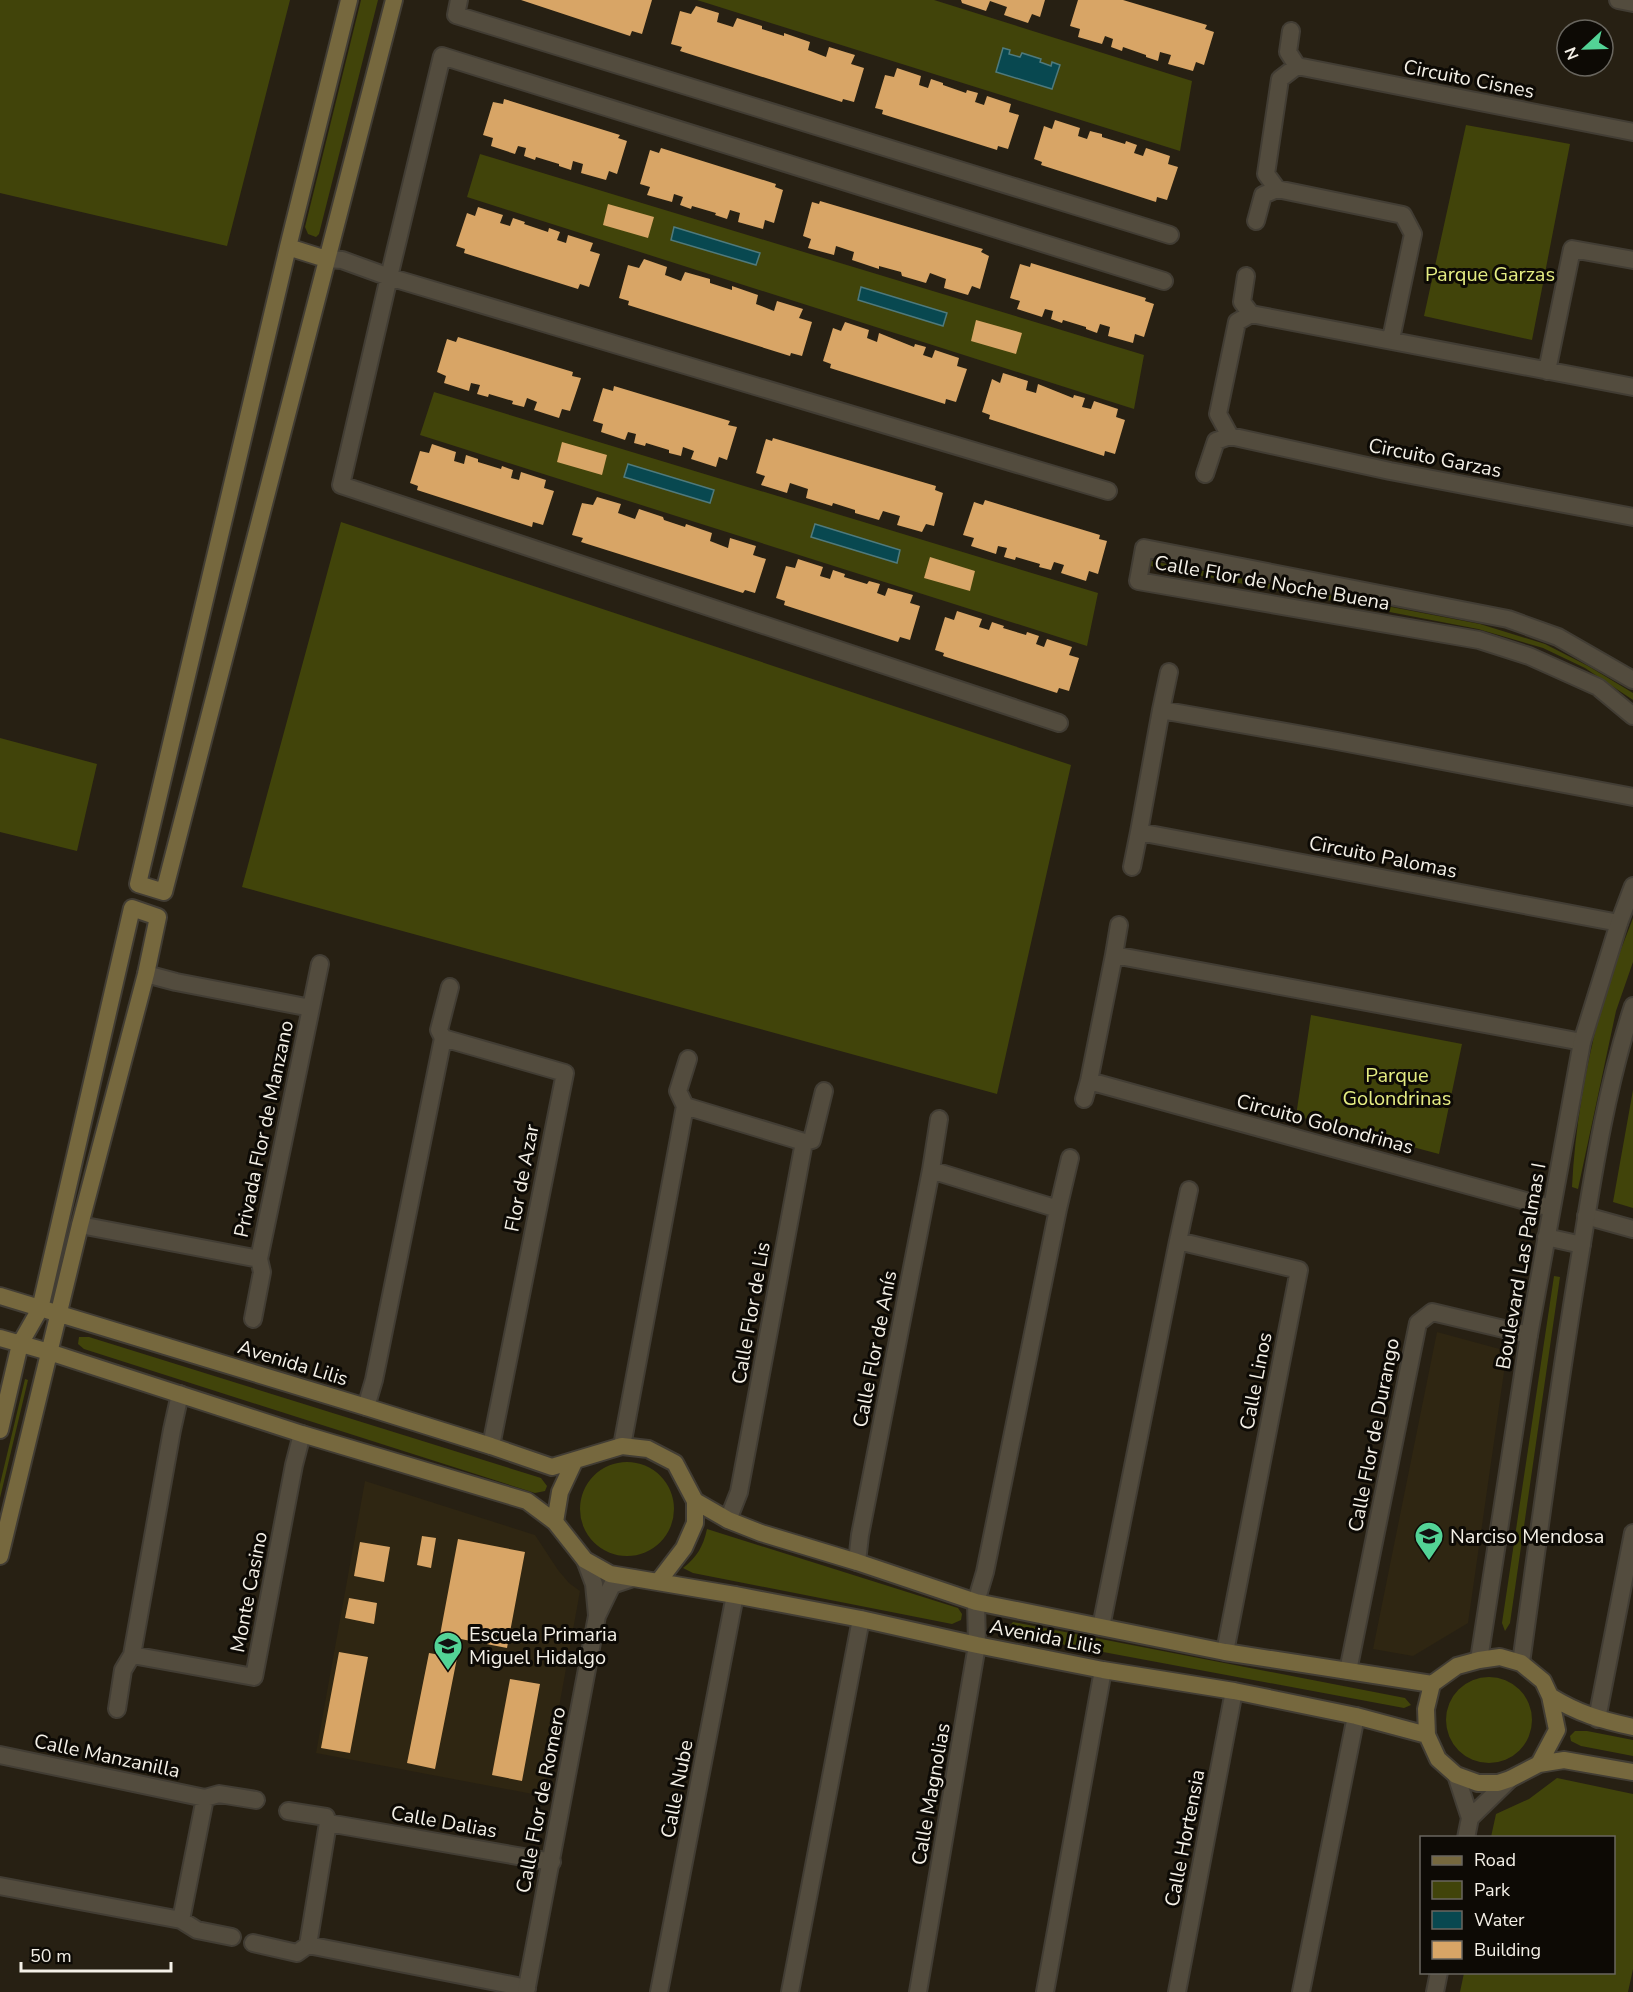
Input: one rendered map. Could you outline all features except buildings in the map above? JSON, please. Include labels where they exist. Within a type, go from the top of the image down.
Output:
[{"type":"main road","points":[[349,0],[288,247],[138,884],[164,892],[394,0]]},
{"type":"main road","points":[[288,247],[326,259]]},
{"type":"main road","points":[[0,1430],[20,1344],[40,1309],[132,908],[158,917],[146,974],[80,1226],[0,1556]]},
{"type":"main road","name":"Avenida Lilis","points":[[0,1296],[366,1407],[552,1467],[574,1462]]},
{"type":"main road","points":[[0,1338],[302,1434],[526,1501],[555,1522],[585,1560],[610,1574],[658,1582],[684,1548],[695,1523],[695,1501],[675,1463],[648,1449],[622,1446],[574,1462],[560,1492],[555,1522]]},
{"type":"main road","name":"Avenida Lilis","points":[[695,1501],[728,1520],[761,1533],[976,1602],[1225,1652],[1432,1684]]},
{"type":"main road","name":"Avenida Lilis","points":[[658,1582],[861,1619],[977,1646],[1103,1670],[1234,1691],[1356,1716],[1427,1735]]},
{"type":"main road","points":[[1539,1764],[1557,1730],[1550,1696],[1543,1681],[1521,1663],[1500,1657],[1479,1660],[1457,1666],[1432,1684],[1426,1709],[1427,1735],[1437,1759],[1456,1775],[1478,1783],[1498,1783],[1539,1764],[1564,1760],[1633,1772]]},
{"type":"main road","points":[[1550,1696],[1573,1710],[1597,1719],[1633,1726]]},
{"type":"street","points":[[459,0],[456,15],[1170,235]]},
{"type":"street","points":[[1618,0],[1633,3]]},
{"type":"street","points":[[1278,189],[1266,174],[1280,79],[1297,66],[1288,52],[1291,31]]},
{"type":"street","points":[[1059,723],[341,485],[442,56],[1164,281]]},
{"type":"street","name":"Circuito Cisnes","points":[[1297,66],[1633,132]]},
{"type":"street","points":[[1256,221],[1263,195],[1278,189],[1403,216],[1413,234],[1391,339]]},
{"type":"street","points":[[1547,371],[1572,249],[1633,260]]},
{"type":"street","points":[[326,259],[342,260],[389,277],[1108,491]]},
{"type":"street","points":[[1246,276],[1242,302],[1251,314]]},
{"type":"street","points":[[1205,474],[1216,441],[1230,436],[1218,414],[1237,322],[1251,314],[1633,387]]},
{"type":"street","name":"Circuito Garzas","points":[[1230,436],[1390,471],[1633,517]]},
{"type":"street","name":"Calle Flor de Noche Buena","points":[[1633,680],[1558,637],[1508,619],[1144,548],[1138,581],[1479,640],[1529,656],[1598,687],[1633,716]]},
{"type":"street","points":[[1132,867],[1169,672]]},
{"type":"street","points":[[1161,710],[1633,797]]},
{"type":"street","name":"Circuito Palomas","points":[[1140,832],[1618,923]]},
{"type":"street","name":"Boulevard Las Palmas I","points":[[1479,1660],[1529,1335],[1582,1042],[1618,923],[1633,886]]},
{"type":"street","points":[[1084,1099],[1119,925]]},
{"type":"street","points":[[1114,955],[1582,1042]]},
{"type":"street","name":"Privada Flor de Manzano","points":[[253,1319],[262,1272],[259,1259],[320,964]]},
{"type":"street","name":"Privada Flor de Manzano","points":[[146,974],[311,1008]]},
{"type":"street","points":[[366,1407],[374,1380],[443,1038],[439,1030],[450,987]]},
{"type":"street","points":[[1521,1663],[1563,1358],[1595,1161],[1630,1026],[1633,1006]]},
{"type":"street","name":"Flor de Azar","points":[[443,1038],[565,1073],[491,1446]]},
{"type":"street","points":[[622,1446],[685,1106],[678,1091],[688,1059]]},
{"type":"street","name":"Circuito Golondrinas","points":[[1089,1081],[1551,1208]]},
{"type":"street","name":"Calle Flor de Lis","points":[[728,1520],[739,1492],[804,1142],[812,1140],[824,1091]]},
{"type":"street","points":[[685,1106],[804,1142]]},
{"type":"street","name":"Calle Flor de Anís","points":[[857,1562],[860,1535],[939,1119]]},
{"type":"street","points":[[931,1170],[1058,1209],[1070,1158]]},
{"type":"street","points":[[1101,1627],[1189,1190]]},
{"type":"street","name":"Calle Magnolias","points":[[918,1992],[977,1646],[976,1602],[985,1572],[1058,1209]]},
{"type":"street","points":[[1586,1216],[1633,1229]]},
{"type":"street","name":"Privada Flor de Manzano","points":[[80,1226],[259,1259]]},
{"type":"street","points":[[1546,1237],[1582,1245]]},
{"type":"street","name":"Calle Linos","points":[[1178,1241],[1299,1270],[1225,1652]]},
{"type":"street","name":"Calle Flor de Durango","points":[[1348,1671],[1418,1323],[1432,1312],[1529,1335]]},
{"type":"street","points":[[117,1709],[123,1670],[132,1655],[180,1394]]},
{"type":"street","name":"Monte Casino","points":[[132,1655],[254,1677],[294,1465],[302,1434]]},
{"type":"street","points":[[1597,1719],[1633,1533]]},
{"type":"street","name":"Calle Flor de Romero","points":[[526,1990],[597,1616],[594,1584],[585,1560]]},
{"type":"street","name":"Calle Flor de Romero","points":[[597,1616],[612,1586],[633,1578]]},
{"type":"street","name":"Calle Nube","points":[[659,1992],[735,1595]]},
{"type":"street","points":[[790,1992],[861,1619]]},
{"type":"street","points":[[1045,1992],[1103,1670]]},
{"type":"street","name":"Calle Hortensia","points":[[1177,1992],[1234,1691]]},
{"type":"street","points":[[1301,1992],[1356,1716]]},
{"type":"street","name":"Calle Manzanilla","points":[[0,1755],[205,1798],[219,1794],[256,1800]]},
{"type":"street","points":[[1456,1775],[1470,1818],[1466,1836]]},
{"type":"street","points":[[1470,1818],[1510,1779]]},
{"type":"street","points":[[181,1920],[205,1798]]},
{"type":"street","name":"Calle Dalias","points":[[288,1811],[326,1817],[328,1823],[552,1862]]},
{"type":"street","points":[[253,1944],[297,1953],[308,1945],[328,1823]]},
{"type":"street","points":[[0,1886],[181,1920],[197,1930],[232,1937]]},
{"type":"street","points":[[308,1945],[526,1990]]},
{"type":"street","points":[[1436,1992],[1439,1974]]},
{"type":"shaded area","points":[[1437,1332],[1507,1351],[1468,1623],[1413,1656],[1373,1649]]},
{"type":"shaded area","name":"Escuela Primaria Miguel Hidalgo","points":[[365,1481],[535,1535],[558,1570],[569,1583],[580,1591],[543,1796],[316,1753]]},
{"type":"green space","points":[[0,0],[290,0],[227,246],[0,193]]},
{"type":"green space","points":[[361,0],[378,0],[319,234],[316,237],[308,234],[305,227]]},
{"type":"green space","points":[[697,0],[934,0],[1192,81],[1180,151]]},
{"type":"green space","name":"Parque Garzas","points":[[1466,125],[1570,144],[1532,340],[1424,316]]},
{"type":"green space","points":[[480,154],[1144,355],[1134,409],[467,197]]},
{"type":"green space","points":[[434,392],[1098,593],[1087,646],[420,435]]},
{"type":"green space","points":[[341,522],[1071,765],[997,1094],[242,887]]},
{"type":"green space","points":[[1146,560],[1480,624],[1545,644],[1633,693],[1633,700],[1585,668],[1543,648],[1478,629],[1145,565]]},
{"type":"green space","points":[[0,738],[97,764],[77,851],[0,832]]},
{"type":"green space","points":[[1633,918],[1633,962],[1616,1011],[1578,1189],[1572,1187],[1573,1164],[1586,1072],[1605,994]]},
{"type":"green space","name":"Parque Golondrinas","points":[[1311,1015],[1462,1044],[1439,1154],[1296,1116]]},
{"type":"green space","points":[[1633,1090],[1633,1208],[1613,1202]]},
{"type":"green space","points":[[1554,1276],[1560,1277],[1510,1623],[1505,1631],[1502,1623]]},
{"type":"green space","points":[[79,1337],[89,1337],[541,1478],[547,1486],[545,1491],[535,1493],[84,1349],[78,1344]]},
{"type":"green space","points":[[25,1379],[28,1380],[0,1498],[0,1484]]},
{"type":"green space","points":[[627,1462],[645,1466],[660,1476],[670,1491],[674,1509],[670,1527],[660,1542],[645,1552],[627,1556],[609,1552],[594,1542],[584,1527],[580,1509],[584,1491],[594,1476],[609,1466]]},
{"type":"green space","points":[[707,1529],[958,1608],[962,1614],[961,1620],[952,1624],[693,1573],[683,1568],[699,1551]]},
{"type":"green space","points":[[1013,1622],[1405,1698],[1411,1705],[1404,1708],[1007,1634],[1007,1629]]},
{"type":"green space","points":[[1489,1677],[1513,1684],[1525,1696],[1532,1720],[1525,1744],[1513,1756],[1489,1763],[1465,1756],[1453,1744],[1446,1720],[1453,1696],[1465,1684]]},
{"type":"green space","points":[[1575,1731],[1587,1731],[1633,1740],[1633,1756],[1581,1746],[1571,1741],[1570,1736]]},
{"type":"green space","points":[[1557,1778],[1633,1794],[1633,1969],[1628,1992],[1460,1992],[1464,1974],[1615,1974],[1615,1836],[1491,1836],[1496,1814],[1529,1799]]},
{"type":"water","points":[[1003,48],[1010,50],[1009,54],[1020,57],[1022,53],[1041,59],[1040,62],[1051,66],[1052,62],[1060,65],[1052,89],[996,72]]},
{"type":"water","points":[[674,227],[760,253],[756,265],[671,240]]},
{"type":"water","points":[[861,287],[947,313],[943,326],[858,300]]},
{"type":"water","points":[[628,464],[714,490],[710,503],[624,477]]},
{"type":"water","points":[[815,524],[900,550],[897,563],[811,537]]},
{"type":"place","name":"Narciso Mendosa","points":[[1429,1562]]},
{"type":"place","name":"Escuela Primaria Miguel Hidalgo","points":[[448,1672]]}]
